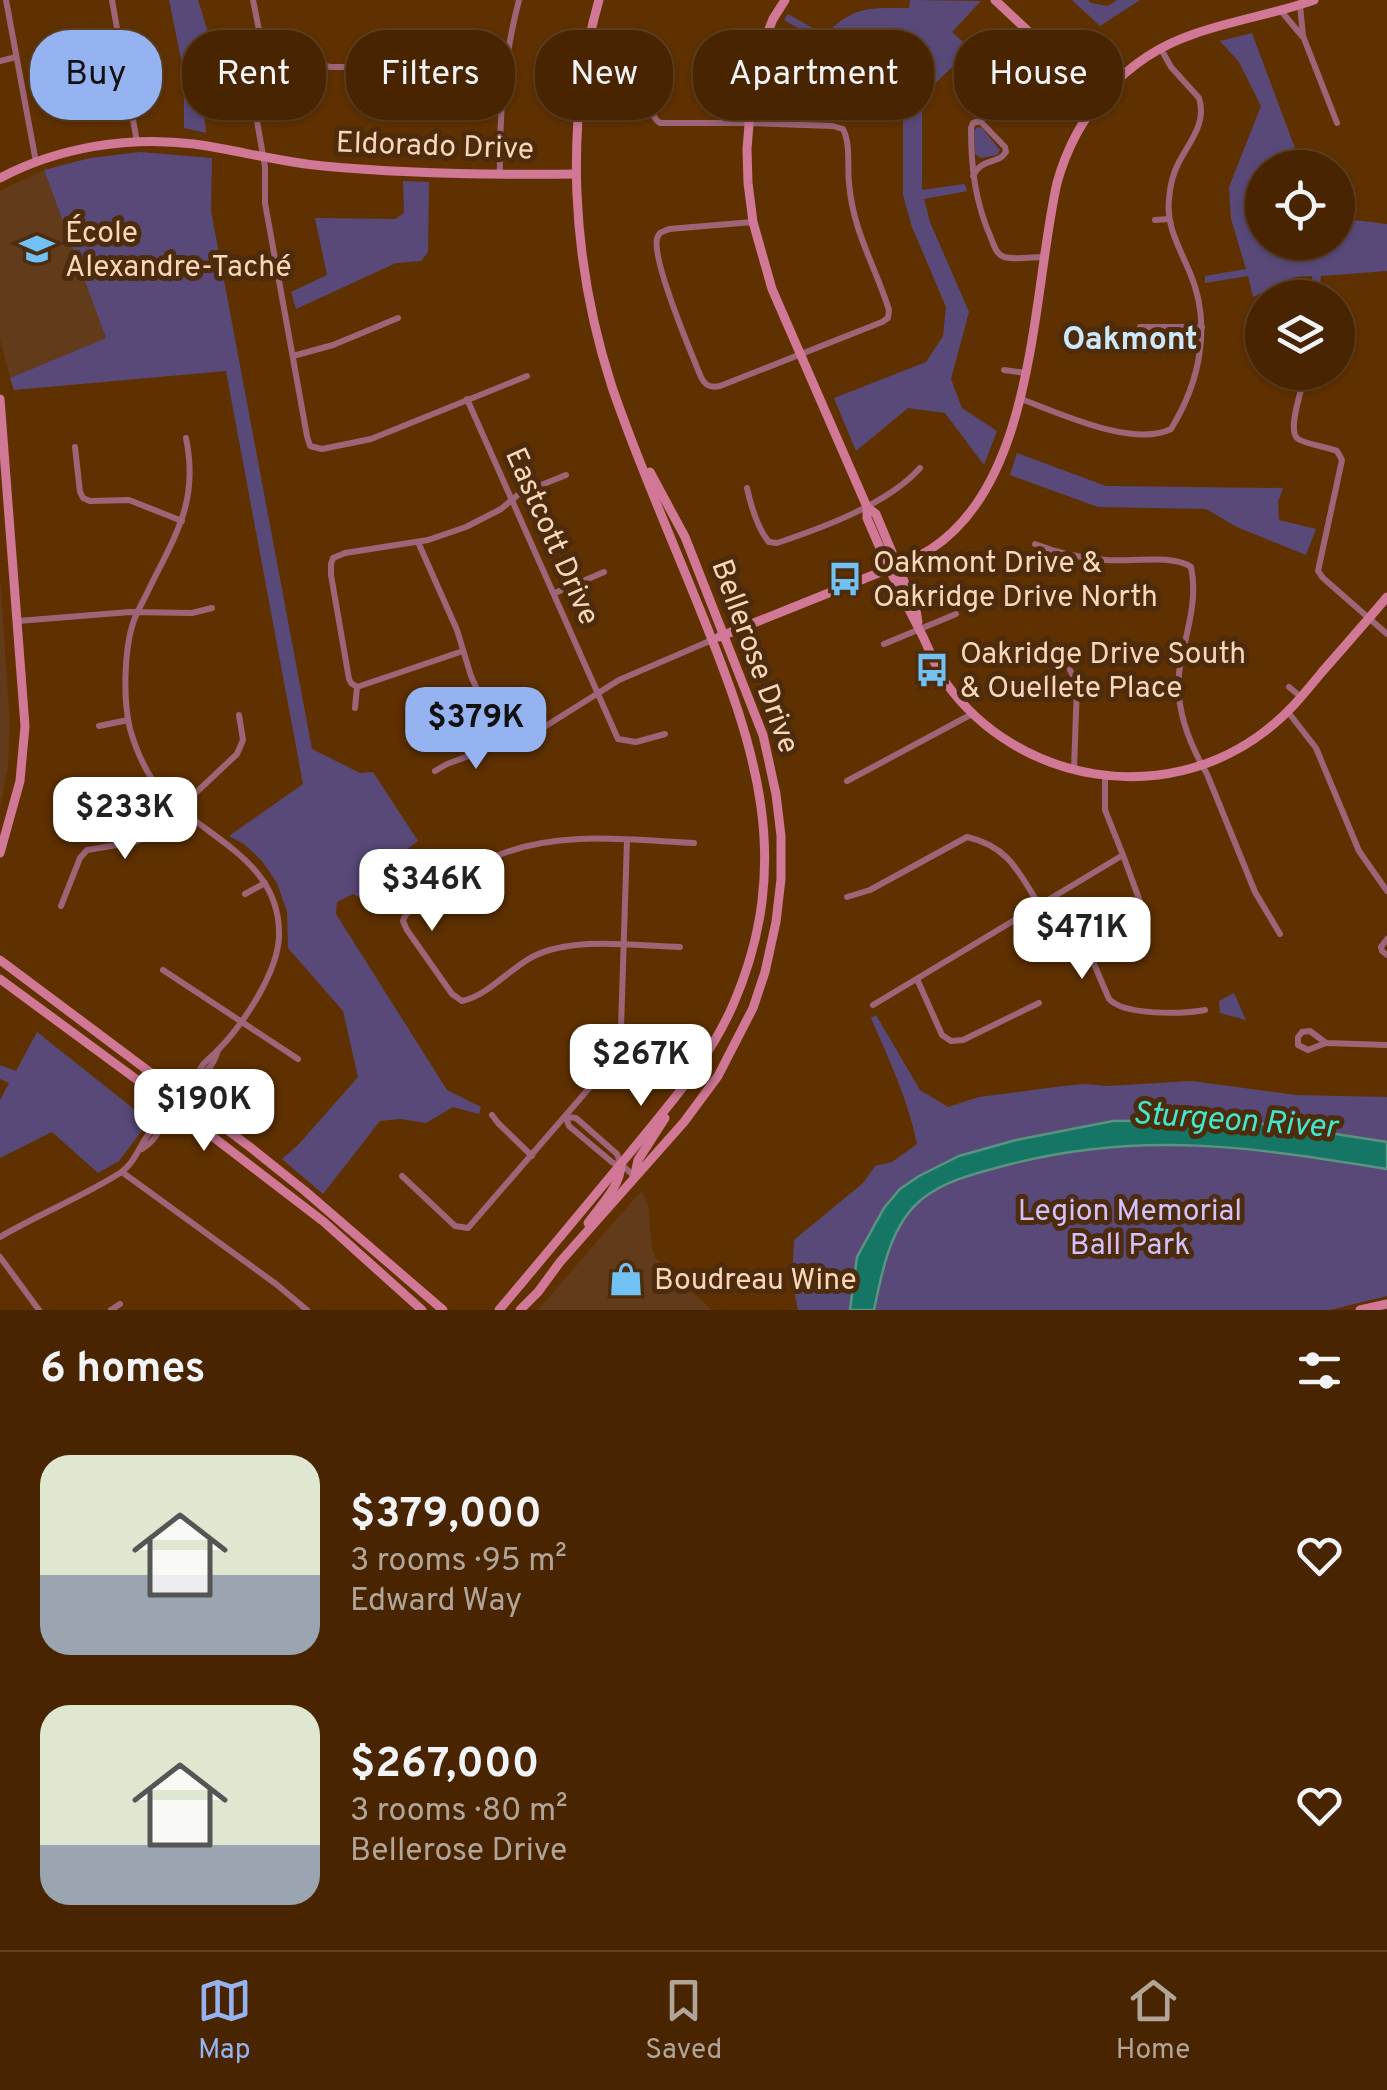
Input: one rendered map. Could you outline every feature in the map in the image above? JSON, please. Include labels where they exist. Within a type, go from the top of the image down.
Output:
[{"type":"main road","name":"Bellerose Drive","points":[[498,1310],[692,1078],[724,1024],[746,971],[761,903],[763,820],[743,722],[627,430],[598,336],[582,251],[576,174],[580,93],[599,0]]},
{"type":"main road","points":[[785,0],[773,19],[754,76],[747,174],[753,222],[772,289],[909,612],[938,670],[972,714],[1024,751],[1074,770],[1105,776],[1159,776],[1202,765],[1251,742],[1288,712],[1387,597]]},
{"type":"main road","points":[[995,0],[1027,30]]},
{"type":"main road","points":[[1123,74],[1160,48],[1198,32],[1314,0]]},
{"type":"main road","points":[[712,640],[931,549],[973,512],[990,481],[1021,399],[1060,170],[1084,120]]},
{"type":"main road","name":"Eldorado Drive","points":[[0,178],[36,162],[94,146],[137,142],[188,144],[326,167],[500,175],[576,174]]},
{"type":"main road","points":[[0,399],[25,710],[16,802],[0,854]]},
{"type":"main road","name":"Bellerose Drive","points":[[520,1310],[696,1107],[728,1059],[760,990],[776,922],[781,856],[774,784],[763,735],[685,537],[627,430]]},
{"type":"main road","points":[[0,960],[306,1192],[442,1310]]},
{"type":"main road","points":[[0,980],[324,1222],[422,1310]]},
{"type":"main road","points":[[635,1177],[638,1160],[692,1078]]},
{"type":"main road","points":[[560,1262],[616,1183],[621,1164]]},
{"type":"main road","points":[[488,1310],[513,1293]]},
{"type":"main road","points":[[1360,1310],[1387,1304]]},
{"type":"street","points":[[6,0],[36,162]]},
{"type":"street","points":[[112,0],[137,142]]},
{"type":"street","points":[[254,0],[259,30]]},
{"type":"street","points":[[500,175],[502,94],[516,1]]},
{"type":"street","points":[[1300,5],[1303,36],[1337,123]]},
{"type":"street","points":[[1280,10],[1303,36]]},
{"type":"street","points":[[1021,399],[1104,429],[1166,432],[1175,423],[1191,387],[1202,327],[1197,293],[1169,219],[1168,203],[1173,176],[1197,132],[1202,110],[1199,98],[1171,67],[1160,48]]},
{"type":"street","points":[[0,62],[16,56]]},
{"type":"street","points":[[257,120],[266,167],[266,210],[310,446],[318,449],[371,438],[528,376]]},
{"type":"street","points":[[656,120],[665,124],[832,126],[845,132],[855,220],[889,310],[888,318],[882,322],[720,386],[709,386],[703,381],[674,308],[658,238],[669,230],[753,222]]},
{"type":"street","points":[[973,176],[982,164],[1002,158],[1006,152],[986,124],[979,121],[970,130],[973,176],[981,214],[998,253],[1006,257],[1044,256]]},
{"type":"street","points":[[1155,220],[1169,219]]},
{"type":"street","points":[[293,356],[324,348],[398,318]]},
{"type":"street","points":[[1140,327],[1202,327]]},
{"type":"street","points":[[1004,370],[1026,374]]},
{"type":"street","points":[[1301,390],[1293,432],[1298,439],[1337,451],[1342,464],[1318,571],[1387,634]]},
{"type":"street","name":"Eastcott Drive","points":[[467,398],[619,740],[636,742],[666,734]]},
{"type":"street","points":[[0,1236],[122,1172],[240,1021],[270,974],[278,949],[276,908],[265,882],[243,857],[180,810],[151,778],[128,720],[132,631],[188,504],[191,465],[186,438]]},
{"type":"street","points":[[75,448],[83,498],[128,500],[182,521]]},
{"type":"street","points":[[747,488],[762,533],[773,543],[867,508],[908,481],[920,468]]},
{"type":"street","points":[[464,651],[357,687],[351,684],[331,575],[331,555],[418,542],[484,520],[519,494],[566,475]]},
{"type":"street","points":[[418,542],[502,744]]},
{"type":"street","points":[[1035,544],[1098,560],[1181,562],[1191,567],[1191,614],[1178,690],[1184,724],[1255,892],[1280,934]]},
{"type":"street","points":[[554,593],[604,572]]},
{"type":"street","points":[[18,621],[138,612],[192,613],[212,608]]},
{"type":"street","points":[[884,644],[956,614]]},
{"type":"street","points":[[435,771],[547,726],[597,692],[712,640]]},
{"type":"street","points":[[1069,668],[1077,684],[1074,770]]},
{"type":"street","points":[[355,708],[357,687]]},
{"type":"street","points":[[1290,687],[1301,697]]},
{"type":"street","points":[[1288,712],[1316,748],[1361,856],[1387,890]]},
{"type":"street","points":[[847,780],[972,714]]},
{"type":"street","points":[[61,906],[85,852],[142,840],[158,830],[237,754],[243,740],[239,715]]},
{"type":"street","points":[[99,726],[128,720]]},
{"type":"street","points":[[1105,776],[1105,810],[1142,907],[1136,917],[1091,947],[1109,999],[1120,1008],[1158,1012],[1205,1010]]},
{"type":"street","points":[[848,896],[870,890],[968,837],[1007,856],[1039,905]]},
{"type":"street","points":[[680,948],[575,945],[542,953],[462,1001],[452,994],[404,921],[406,914],[476,867],[533,844],[564,840],[694,843]]},
{"type":"street","points":[[402,1176],[464,1229],[473,1224],[604,1071],[621,1028],[627,840]]},
{"type":"street","points":[[873,1005],[1123,855]]},
{"type":"street","points":[[245,894],[265,882]]},
{"type":"street","points":[[1387,939],[1382,946],[1387,954]]},
{"type":"street","points":[[163,970],[298,1059]]},
{"type":"street","points":[[916,979],[942,1035],[951,1041],[962,1040],[1039,1003]]},
{"type":"street","points":[[1326,1043],[1387,1045]]},
{"type":"street","points":[[604,1071],[581,1060],[578,1052],[588,1048],[613,1056]]},
{"type":"street","points":[[492,1116],[532,1156]]},
{"type":"street","points":[[566,1117],[576,1118],[617,1154],[621,1164],[635,1177]]},
{"type":"street","points":[[122,1172],[307,1310]]},
{"type":"street","points":[[0,1257],[39,1310]]},
{"type":"street","points":[[111,1310],[120,1304]]},
{"type":"shaded area","name":"École Alexandre-Taché","points":[[44,170],[107,338],[10,378],[0,340],[0,191]]},
{"type":"shaded area","points":[[0,576],[10,724],[0,808]]},
{"type":"shaded area","points":[[641,1191],[648,1203],[656,1259],[712,1310],[538,1310]]},
{"type":"green space","points":[[169,0],[198,0],[207,30],[182,30],[182,64]]},
{"type":"green space","points":[[910,0],[981,1],[952,32],[954,65],[934,84],[934,30],[830,30],[854,13],[909,8]]},
{"type":"green space","points":[[1072,0],[1108,6],[1117,0],[1140,0],[1100,26]]},
{"type":"green space","points":[[788,14],[816,30],[801,30],[784,20]]},
{"type":"green space","points":[[1252,33],[1296,150],[1245,150],[1245,260],[1355,260],[1355,220],[1387,224],[1387,271],[1321,276],[1321,280],[1312,280],[1312,276],[1249,280],[1248,276],[1205,283],[1205,276],[1246,269],[1231,219],[1229,187],[1261,106],[1239,62],[1220,41]]},
{"type":"green space","points":[[184,120],[205,120],[206,133],[184,128]]},
{"type":"green space","points":[[903,120],[922,120],[922,190],[965,184],[967,191],[924,199],[969,312],[951,379],[962,408],[997,431],[984,465],[945,413],[908,408],[856,451],[834,398],[926,362],[943,336],[946,307],[912,227],[903,195]]},
{"type":"green space","points":[[978,127],[1000,150],[997,155],[981,158],[975,154],[974,130]]},
{"type":"green space","points":[[140,152],[212,158],[211,211],[312,749],[360,773],[373,772],[418,841],[374,873],[393,905],[386,913],[353,894],[337,902],[336,914],[447,1090],[481,1107],[479,1114],[453,1107],[426,1123],[380,1121],[323,1194],[282,1159],[358,1077],[343,1011],[288,948],[287,912],[277,883],[262,861],[229,836],[303,784],[226,371],[14,390],[10,378],[106,338],[44,170],[90,158]]},
{"type":"green space","points":[[403,181],[429,182],[428,252],[421,261],[396,263],[296,309],[291,292],[327,275],[315,218],[395,219],[404,213]]},
{"type":"green space","points":[[1017,453],[1106,486],[1283,488],[1278,502],[1279,520],[1316,529],[1306,555],[1237,527],[1206,509],[1098,507],[1010,475]]},
{"type":"green space","points":[[1234,993],[1246,1020],[1220,1013],[1219,1001]]},
{"type":"green space","points":[[876,1015],[920,1090],[948,1107],[979,1097],[1063,1086],[1192,1081],[1296,1095],[1387,1097],[1387,1142],[1278,1125],[1207,1120],[1114,1121],[1016,1140],[959,1156],[900,1189],[884,1208],[857,1257],[850,1310],[798,1310],[792,1280],[794,1240],[863,1183],[875,1166],[892,1162],[917,1144],[903,1096],[871,1018]]},
{"type":"green space","points":[[37,1032],[149,1121],[119,1161],[98,1173],[52,1132],[0,1158],[0,1100],[9,1083],[0,1079],[0,1065],[16,1071]]},
{"type":"green space","name":"Legion Memorial Ball Park","points":[[1145,1144],[1281,1152],[1387,1169],[1387,1296],[1330,1310],[874,1310],[893,1238],[915,1205],[943,1186],[1029,1159]]},
{"type":"water","points":[[1207,1120],[1278,1125],[1387,1142],[1387,1169],[1243,1149],[1151,1145],[1056,1154],[1007,1165],[952,1182],[922,1199],[895,1236],[874,1310],[850,1310],[857,1257],[884,1208],[900,1189],[919,1176],[959,1156],[1113,1121]]},
{"type":"place","name":"École Alexandre-Taché","points":[[37,249]]},
{"type":"place","name":"Oakmont Drive & Oakridge Drive North","points":[[845,579]]},
{"type":"place","name":"Oakridge Drive South & Ouellete Place","points":[[932,670]]},
{"type":"place","name":"Boudreau Wine","points":[[626,1279]]},
{"type":"district","name":"Oakmont","points":[[1130,338]]},
{"type":"water label","name":"Sturgeon River","points":[[1235,1119]]}]
